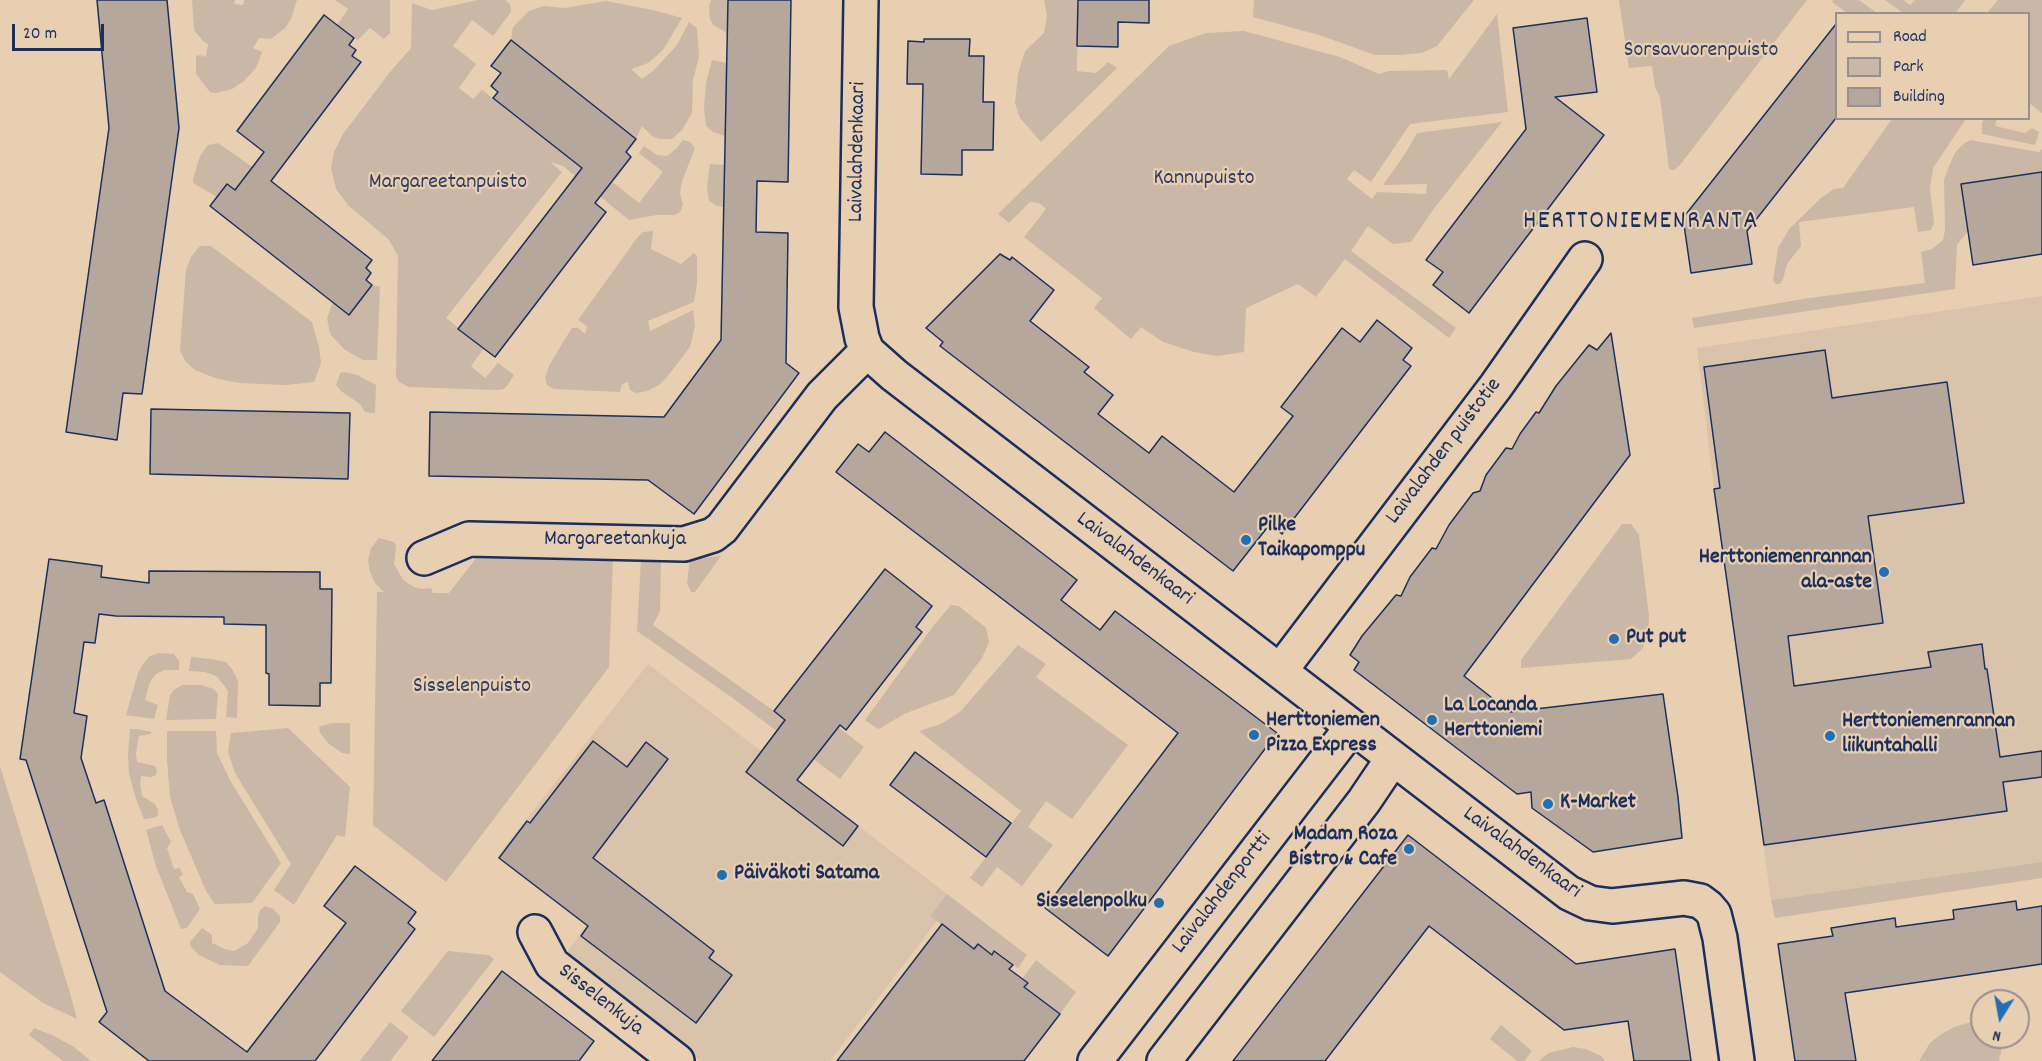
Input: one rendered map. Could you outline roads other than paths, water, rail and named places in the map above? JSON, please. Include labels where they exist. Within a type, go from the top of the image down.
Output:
[{"type":"street","name":"Laivalahdenkaari","points":[[861,0],[856,308],[867,351],[909,387],[1561,887],[1581,900],[1612,906],[1684,898],[1700,901],[1708,907],[1714,914],[1720,938],[1737,1061]]},
{"type":"street","name":"Laivalahden puistotie","points":[[1280,671],[1496,386],[1585,259]]},
{"type":"street","name":"Margareetankuja","points":[[424,558],[470,539],[684,544],[713,535],[722,528],[822,396],[867,351]]},
{"type":"street","name":"Laivalahdenportti","points":[[1095,1061],[1352,727]]},
{"type":"street","points":[[1164,1061],[1364,801],[1394,758]]},
{"type":"street","name":"Sisselenkuja","points":[[535,932],[552,964],[677,1061]]},
{"type":"place","name":"Pilke Taikapomppu","points":[[1246,540]]},
{"type":"place","name":"Herttoniemenrannan ala-aste","points":[[1884,572]]},
{"type":"place","name":"Put put","points":[[1614,639]]},
{"type":"place","name":"La Locanda Herttoniemi","points":[[1432,720]]},
{"type":"place","name":"Herttoniemen Pizza Express","points":[[1254,735]]},
{"type":"place","name":"Herttoniemenrannan liikuntahalli","points":[[1830,736]]},
{"type":"place","name":"K-Market","points":[[1548,804]]},
{"type":"place","name":"Madam Roza Bistro & Cafe","points":[[1409,849]]},
{"type":"place","name":"Päiväkoti Satama","points":[[722,875]]},
{"type":"place","name":"Sisselenpolku","points":[[1159,903]]},
{"type":"district","name":"HERTTONIEMENRANTA","points":[[1641,223]]},
{"type":"park label","name":"Sorsavuorenpuisto","points":[[1701,52]]},
{"type":"park label","name":"Kannupuisto","points":[[1204,180]]},
{"type":"park label","name":"Margareetanpuisto","points":[[448,184]]},
{"type":"park label","name":"Sisselenpuisto","points":[[472,688]]}]
